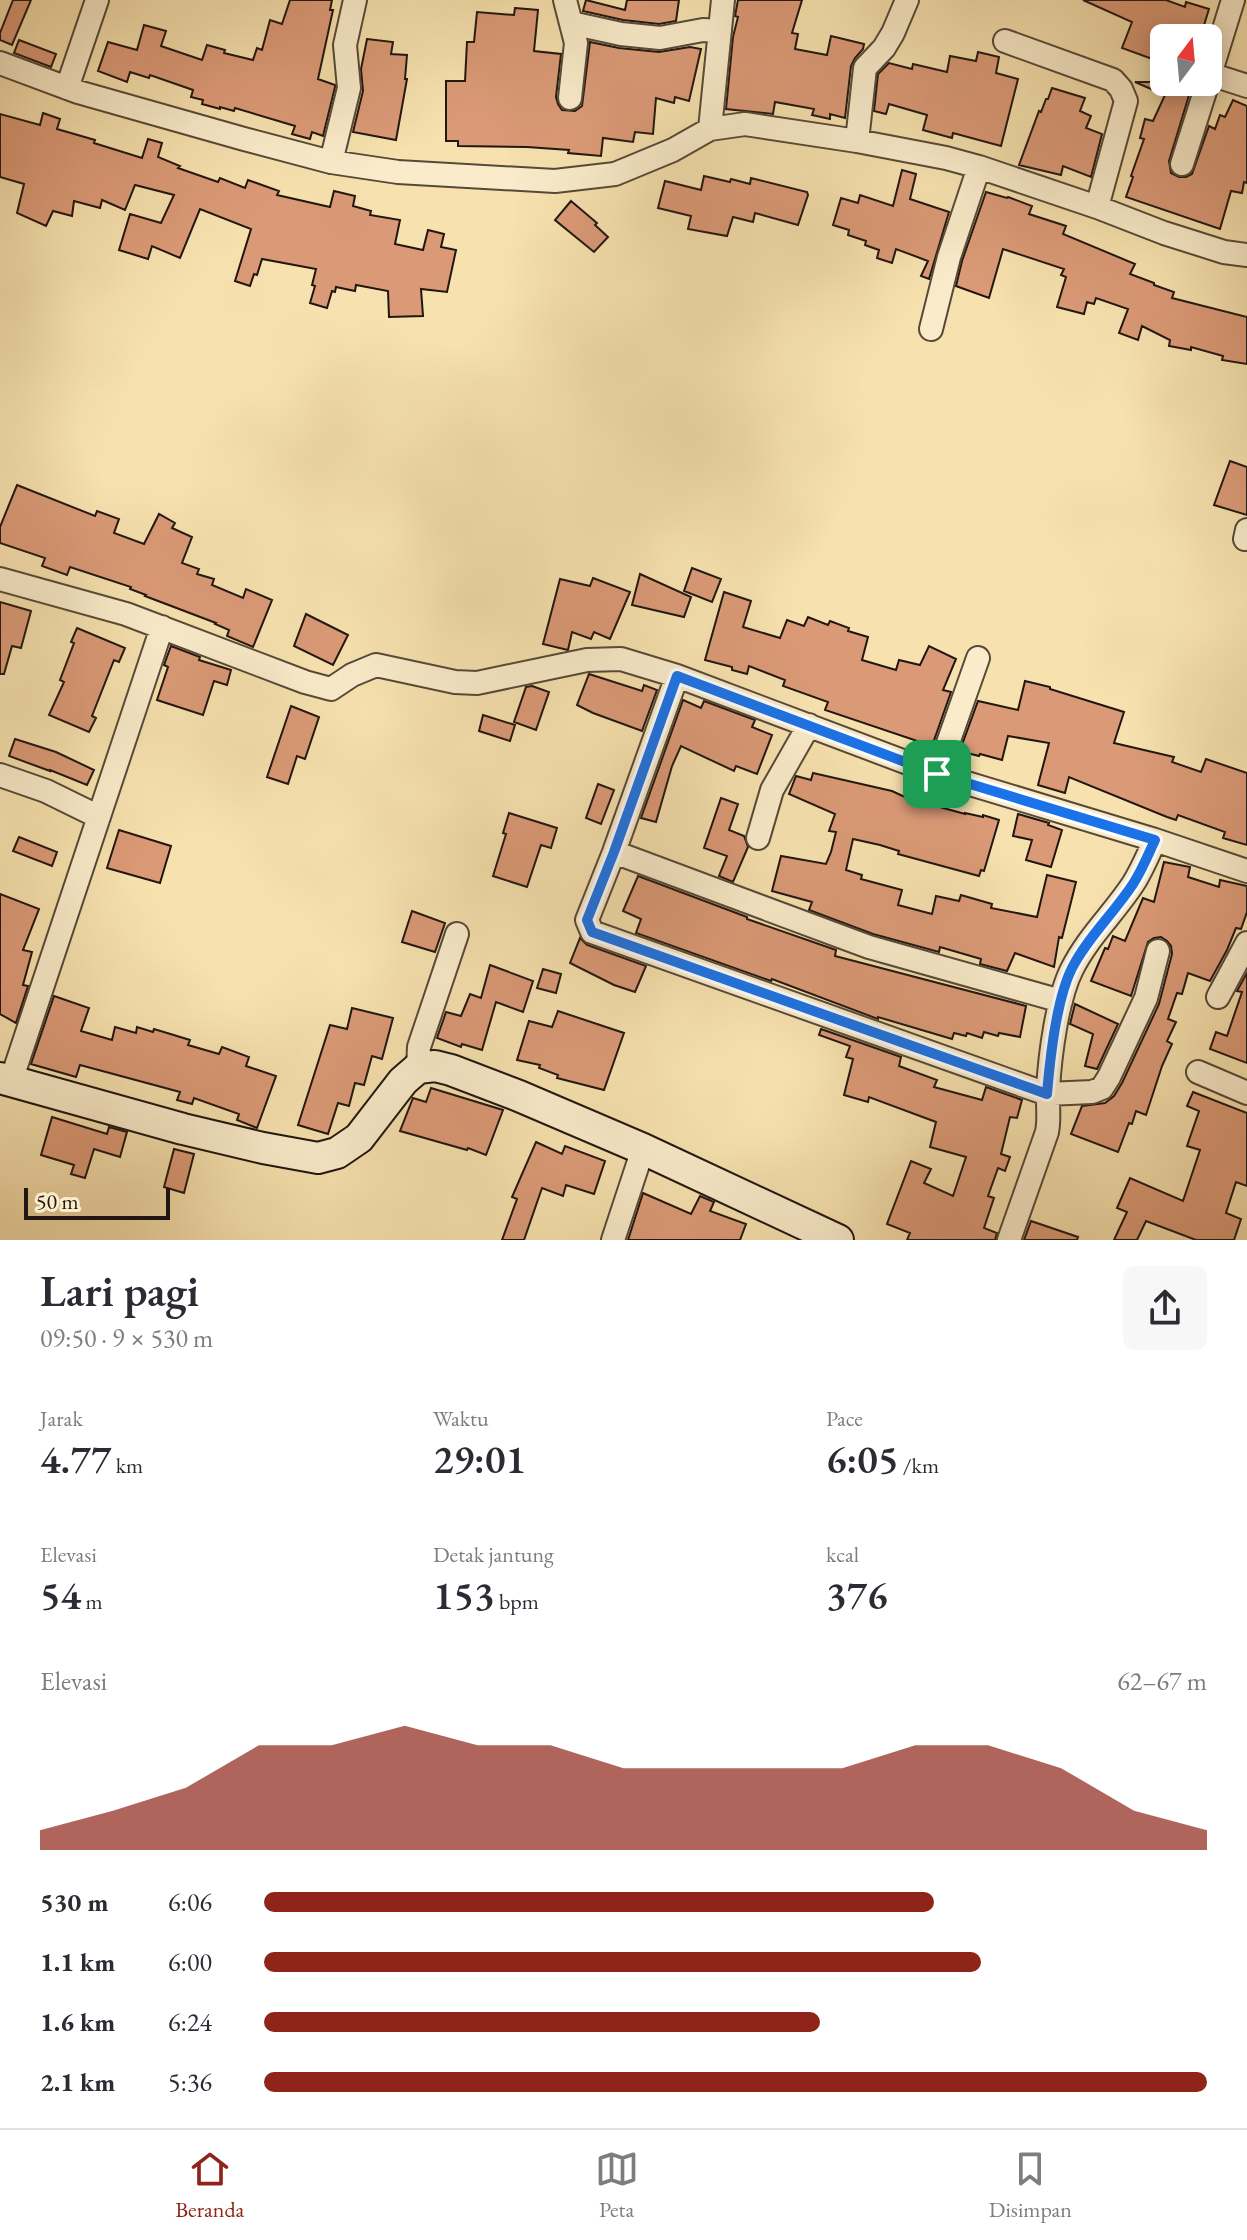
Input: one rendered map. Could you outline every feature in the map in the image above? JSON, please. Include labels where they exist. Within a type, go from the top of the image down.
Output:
[{"type":"main road","points":[[6,1079],[183,1129],[318,1158],[337,1153],[359,1138],[403,1081],[418,1068],[435,1066],[643,1149],[838,1240]]},
{"type":"street","points":[[67,88],[97,0]]},
{"type":"street","points":[[331,162],[349,88],[345,45],[355,0]]},
{"type":"street","points":[[565,0],[576,43],[570,98]]},
{"type":"street","points":[[710,129],[723,0]]},
{"type":"street","points":[[857,141],[865,68],[884,48],[907,0]]},
{"type":"street","points":[[1222,36],[1233,0]]},
{"type":"street","points":[[571,23],[660,38],[687,31],[720,31]]},
{"type":"street","points":[[1005,41],[1113,80],[1121,89],[1126,101],[1097,207]]},
{"type":"street","points":[[0,63],[67,88],[331,162],[398,172],[555,181],[615,174],[673,150],[710,129],[745,124],[857,141],[979,167],[1164,233],[1224,252],[1247,255]]},
{"type":"street","points":[[1222,81],[1247,86]]},
{"type":"street","points":[[1182,164],[1204,96]]},
{"type":"street","points":[[931,329],[949,257],[979,167]]},
{"type":"street","points":[[0,579],[126,614],[331,689],[376,665],[455,682],[477,683],[587,660],[621,659],[677,676],[937,774],[1247,871]]},
{"type":"street","points":[[6,1079],[31,1017],[162,627]]},
{"type":"street","points":[[937,774],[978,658]]},
{"type":"street","points":[[677,676],[587,920],[592,932],[1047,1094],[1092,1092],[1102,1088],[1146,998],[1158,951]]},
{"type":"street","points":[[758,838],[772,790],[809,725]]},
{"type":"street","points":[[0,775],[46,791],[99,817]]},
{"type":"street","points":[[1009,1240],[1047,1132],[1050,1057],[1061,1001],[1071,970],[1133,884],[1155,840]]},
{"type":"street","points":[[614,852],[869,947],[1061,1001]]},
{"type":"street","points":[[418,1068],[419,1047],[457,934]]},
{"type":"street","points":[[1218,997],[1247,943]]},
{"type":"street","points":[[1198,1072],[1247,1093]]},
{"type":"street","points":[[613,1240],[643,1149]]},
{"type":"building","points":[[13,0],[31,0],[12,45],[0,40],[0,33]]},
{"type":"building","points":[[290,0],[332,0],[330,10],[333,10],[318,79],[335,85],[323,136],[312,132],[310,139],[292,134],[295,126],[235,108],[234,111],[202,104],[203,100],[191,97],[193,90],[150,75],[149,78],[130,72],[127,82],[98,71],[108,42],[137,50],[144,25],[166,31],[161,46],[202,60],[207,45],[253,60],[257,48],[262,50],[270,20],[282,24]]},
{"type":"building","points":[[586,0],[625,10],[627,0],[679,0],[676,21],[659,24],[583,11]]},
{"type":"building","points":[[738,0],[802,0],[792,33],[798,34],[795,49],[827,55],[831,36],[864,44],[851,66],[845,118],[830,114],[830,119],[812,115],[814,109],[775,102],[773,114],[726,109]]},
{"type":"building","points":[[1083,0],[1166,0],[1185,7],[1186,2],[1209,9],[1204,24],[1150,24],[1150,58],[1122,48],[1132,22]]},
{"type":"building","points":[[515,8],[538,10],[534,51],[561,54],[556,97],[562,110],[575,111],[582,106],[590,42],[659,52],[690,47],[701,49],[689,101],[675,97],[674,103],[656,98],[653,134],[635,132],[633,142],[603,138],[601,156],[527,147],[458,146],[458,141],[446,141],[446,81],[465,81],[467,42],[474,42],[477,12],[514,15]]},
{"type":"building","points":[[367,39],[393,42],[391,54],[407,55],[407,79],[396,140],[353,132],[363,91],[361,69]]},
{"type":"building","points":[[19,40],[56,54],[51,67],[14,53]]},
{"type":"building","points":[[978,52],[999,57],[996,73],[1018,79],[1001,146],[953,133],[952,138],[923,130],[927,115],[889,104],[886,114],[874,111],[878,74],[889,63],[912,69],[913,64],[947,72],[950,56],[976,61]]},
{"type":"building","points":[[1135,82],[1150,82],[1150,88]]},
{"type":"building","points":[[1052,88],[1085,98],[1080,111],[1091,116],[1086,128],[1102,134],[1091,177],[1063,166],[1061,175],[1019,165],[1039,111]]},
{"type":"building","points":[[1165,96],[1189,96],[1169,161],[1171,173],[1186,177],[1192,174],[1209,126],[1215,129],[1220,115],[1225,117],[1233,100],[1247,106],[1247,183],[1244,182],[1242,193],[1231,191],[1220,229],[1126,197],[1144,139],[1140,138],[1145,119],[1153,121]]},
{"type":"building","points":[[43,113],[60,119],[57,129],[142,158],[148,139],[162,143],[158,157],[180,166],[178,168],[218,182],[220,178],[245,188],[248,180],[279,191],[277,195],[330,207],[334,191],[355,196],[353,206],[371,211],[370,215],[400,220],[395,244],[423,250],[428,230],[444,234],[441,247],[456,250],[447,292],[421,289],[423,316],[389,317],[388,291],[356,285],[355,291],[336,287],[327,308],[310,303],[316,269],[262,259],[250,286],[235,281],[251,229],[200,209],[180,258],[152,246],[148,259],[119,250],[130,214],[161,223],[174,195],[135,185],[125,210],[102,200],[100,208],[74,201],[72,216],[53,211],[46,226],[17,213],[24,184],[0,177],[0,114],[40,125]]},
{"type":"building","points":[[902,170],[916,174],[910,199],[949,212],[929,279],[921,276],[928,261],[896,249],[892,263],[877,258],[879,250],[865,245],[866,241],[848,235],[849,230],[833,225],[841,198],[858,203],[860,195],[893,206]]},
{"type":"building","points":[[704,176],[750,184],[751,178],[807,192],[798,225],[755,213],[753,222],[733,217],[727,236],[688,229],[691,216],[658,208],[665,181],[701,190]]},
{"type":"building","points":[[986,192],[1032,206],[1029,214],[1066,226],[1063,234],[1135,264],[1130,274],[1174,292],[1172,298],[1247,317],[1247,364],[1222,360],[1223,356],[1191,347],[1191,350],[1169,346],[1170,340],[1142,326],[1138,340],[1119,333],[1128,309],[1096,298],[1094,304],[1087,302],[1084,314],[1057,307],[1066,277],[1061,275],[1064,269],[1003,249],[989,298],[956,286]]},
{"type":"building","points":[[571,201],[608,237],[594,252],[555,220]]},
{"type":"building","points":[[1230,461],[1247,467],[1247,515],[1214,505]]},
{"type":"building","points":[[17,485],[95,516],[97,511],[119,519],[114,533],[144,544],[159,514],[175,523],[172,528],[192,537],[182,563],[199,569],[197,574],[214,579],[212,585],[243,598],[246,589],[272,600],[253,647],[227,636],[229,630],[216,623],[145,596],[131,587],[70,567],[67,575],[42,566],[45,558],[0,543],[0,527]]},
{"type":"building","points":[[692,568],[721,579],[712,602],[684,591]]},
{"type":"building","points":[[640,574],[691,597],[684,617],[632,605]]},
{"type":"building","points":[[593,578],[630,592],[610,639],[594,632],[591,639],[572,632],[568,650],[543,644],[560,579],[590,586]]},
{"type":"building","points":[[724,592],[751,601],[743,627],[780,638],[787,620],[804,626],[808,617],[828,625],[830,621],[868,637],[862,660],[896,670],[899,660],[920,665],[929,646],[956,659],[943,690],[951,692],[932,746],[825,710],[828,702],[783,686],[785,680],[749,666],[747,674],[705,660]]},
{"type":"building","points":[[0,602],[31,611],[21,648],[12,646],[4,674],[0,674]]},
{"type":"building","points":[[306,614],[348,635],[333,665],[294,646]]},
{"type":"building","points":[[77,628],[125,648],[119,662],[114,660],[92,716],[96,718],[89,732],[49,715],[64,682],[60,680]]},
{"type":"building","points":[[171,646],[200,657],[199,660],[231,670],[227,685],[214,681],[203,715],[157,700]]},
{"type":"building","points":[[589,674],[642,691],[644,685],[657,690],[642,731],[577,705]]},
{"type":"building","points":[[1025,681],[1124,712],[1114,743],[1174,757],[1172,762],[1201,772],[1206,759],[1247,773],[1247,845],[1223,838],[1225,832],[1178,815],[1176,820],[1167,817],[1069,777],[1065,793],[1038,785],[1049,743],[1008,736],[1002,760],[959,753],[978,701],[1018,710]]},
{"type":"building","points":[[526,687],[549,692],[536,730],[514,722]]},
{"type":"building","points":[[683,700],[701,708],[704,701],[755,720],[752,727],[772,735],[757,774],[736,766],[734,771],[681,746],[656,822],[641,818]]},
{"type":"building","points":[[291,706],[319,717],[305,759],[297,756],[288,784],[267,777]]},
{"type":"building","points":[[483,715],[515,725],[510,741],[479,731]]},
{"type":"building","points":[[15,739],[56,752],[94,770],[87,785],[9,756]]},
{"type":"building","points":[[813,773],[892,791],[965,814],[999,820],[984,871],[981,870],[979,876],[853,839],[846,870],[862,875],[861,879],[902,890],[898,905],[932,914],[936,896],[959,901],[961,895],[992,904],[991,908],[1037,917],[1047,875],[1076,882],[1062,938],[1059,937],[1054,967],[1015,953],[1007,971],[980,964],[981,959],[940,947],[939,952],[873,934],[809,910],[812,902],[772,891],[781,856],[826,864],[831,852],[836,832],[829,831],[835,814],[789,794],[796,776],[811,780]]},
{"type":"building","points":[[598,784],[614,790],[601,824],[586,818]]},
{"type":"building","points":[[721,798],[738,804],[729,830],[744,836],[748,847],[733,882],[719,876],[727,856],[704,848]]},
{"type":"building","points":[[509,813],[557,828],[551,848],[541,845],[527,887],[493,876]]},
{"type":"building","points":[[1018,814],[1062,830],[1051,867],[1026,860],[1032,840],[1013,836]]},
{"type":"building","points":[[119,830],[171,846],[160,883],[107,868]]},
{"type":"building","points":[[19,837],[57,852],[52,866],[13,851]]},
{"type":"building","points":[[1164,862],[1190,867],[1188,877],[1219,887],[1220,880],[1247,886],[1247,912],[1241,929],[1236,928],[1210,981],[1188,973],[1182,994],[1177,993],[1168,1019],[1176,1022],[1167,1041],[1172,1044],[1146,1115],[1136,1111],[1118,1152],[1071,1134],[1082,1106],[1105,1103],[1122,1083],[1159,1004],[1172,954],[1171,946],[1161,937],[1148,942],[1131,996],[1091,981],[1113,936],[1125,941],[1143,898],[1154,902]]},
{"type":"building","points":[[638,876],[836,950],[835,956],[1026,1006],[1020,1037],[984,1032],[982,1038],[954,1033],[952,1039],[878,1019],[636,933],[641,919],[623,911]]},
{"type":"building","points":[[0,894],[39,909],[23,950],[32,952],[23,985],[28,986],[16,1023],[0,1014]]},
{"type":"building","points":[[412,911],[445,923],[435,952],[402,942]]},
{"type":"building","points":[[580,938],[587,945],[646,966],[635,992],[570,963]]},
{"type":"building","points":[[490,965],[533,981],[523,1012],[496,1002],[482,1050],[462,1044],[461,1047],[437,1038],[446,1012],[461,1016],[470,994],[481,998]]},
{"type":"building","points":[[543,969],[561,974],[556,993],[537,988]]},
{"type":"building","points":[[1247,973],[1247,1063],[1210,1049],[1216,1032],[1227,1036],[1242,992],[1237,991]]},
{"type":"building","points":[[54,996],[89,1008],[81,1031],[112,1040],[115,1027],[136,1033],[137,1027],[153,1032],[154,1029],[190,1040],[188,1045],[219,1054],[222,1047],[249,1057],[246,1066],[276,1076],[257,1128],[237,1120],[239,1114],[194,1098],[192,1104],[177,1100],[180,1092],[80,1065],[76,1077],[31,1064]]},
{"type":"building","points":[[1075,1004],[1118,1024],[1097,1069],[1085,1066],[1093,1034],[1070,1024]]},
{"type":"building","points":[[352,1008],[393,1018],[382,1059],[372,1056],[364,1085],[355,1083],[349,1106],[338,1103],[328,1134],[298,1125],[330,1025],[347,1029]]},
{"type":"building","points":[[558,1011],[624,1033],[604,1090],[557,1078],[558,1075],[539,1068],[540,1065],[517,1060],[529,1021],[552,1027]]},
{"type":"building","points":[[821,1029],[901,1057],[899,1066],[937,1080],[934,1087],[982,1100],[986,1087],[1022,1100],[1017,1118],[1010,1117],[1001,1154],[1010,1157],[1005,1171],[998,1168],[988,1196],[994,1198],[984,1228],[997,1233],[995,1240],[907,1240],[910,1233],[887,1224],[911,1161],[931,1169],[924,1183],[953,1196],[966,1157],[930,1147],[936,1122],[869,1097],[868,1102],[844,1095],[853,1059],[846,1057],[850,1046],[819,1035]]},
{"type":"building","points":[[431,1088],[503,1110],[486,1155],[400,1131],[413,1098],[426,1102]]},
{"type":"building","points":[[1193,1092],[1247,1113],[1247,1186],[1236,1182],[1226,1213],[1241,1219],[1234,1240],[1196,1240],[1146,1221],[1137,1240],[1114,1240],[1127,1212],[1117,1208],[1130,1178],[1183,1201],[1200,1150],[1187,1146],[1199,1111],[1187,1106]]},
{"type":"building","points":[[52,1117],[107,1134],[109,1127],[127,1132],[120,1157],[94,1149],[85,1178],[71,1174],[74,1165],[41,1155]]},
{"type":"building","points":[[536,1142],[562,1154],[565,1146],[605,1161],[594,1194],[566,1185],[563,1196],[542,1188],[524,1240],[502,1240],[517,1199],[512,1197]]},
{"type":"building","points":[[174,1149],[194,1154],[184,1193],[164,1187]]},
{"type":"building","points":[[643,1193],[691,1214],[700,1196],[714,1202],[710,1211],[746,1224],[740,1240],[628,1240]]},
{"type":"building","points":[[1031,1221],[1078,1237],[1077,1240],[1024,1240]]},
{"type":"route","points":[[677,676],[937,774],[1155,840],[1133,884],[1071,970],[1061,1001],[1050,1057],[1047,1094],[592,932],[588,927],[587,920],[677,676]]}]
